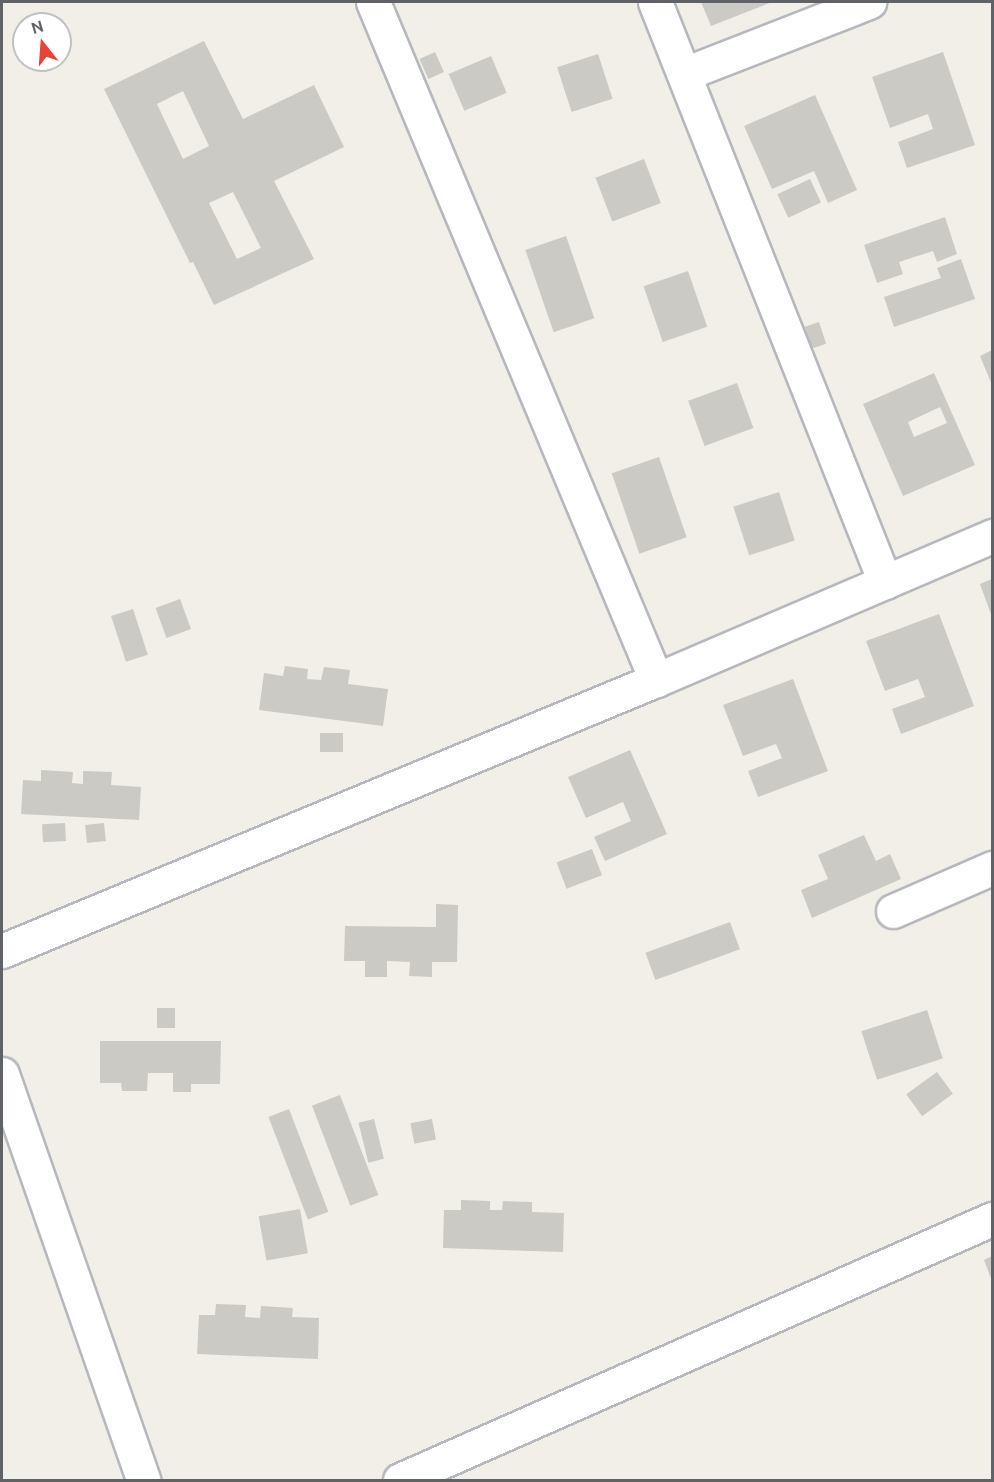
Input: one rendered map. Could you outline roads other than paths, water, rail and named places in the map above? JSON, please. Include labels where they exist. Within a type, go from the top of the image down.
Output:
[{"type":"lane","points":[[373,2],[656,680]]},
{"type":"lane","points":[[656,2],[885,582]]},
{"type":"lane","points":[[684,74],[869,2]]},
{"type":"lane","points":[[2,951],[656,680],[993,537]]},
{"type":"lane","points":[[893,910],[993,868]]},
{"type":"lane","points":[[2,1074],[143,1480]]},
{"type":"lane","points":[[400,1480],[993,1219]]}]
